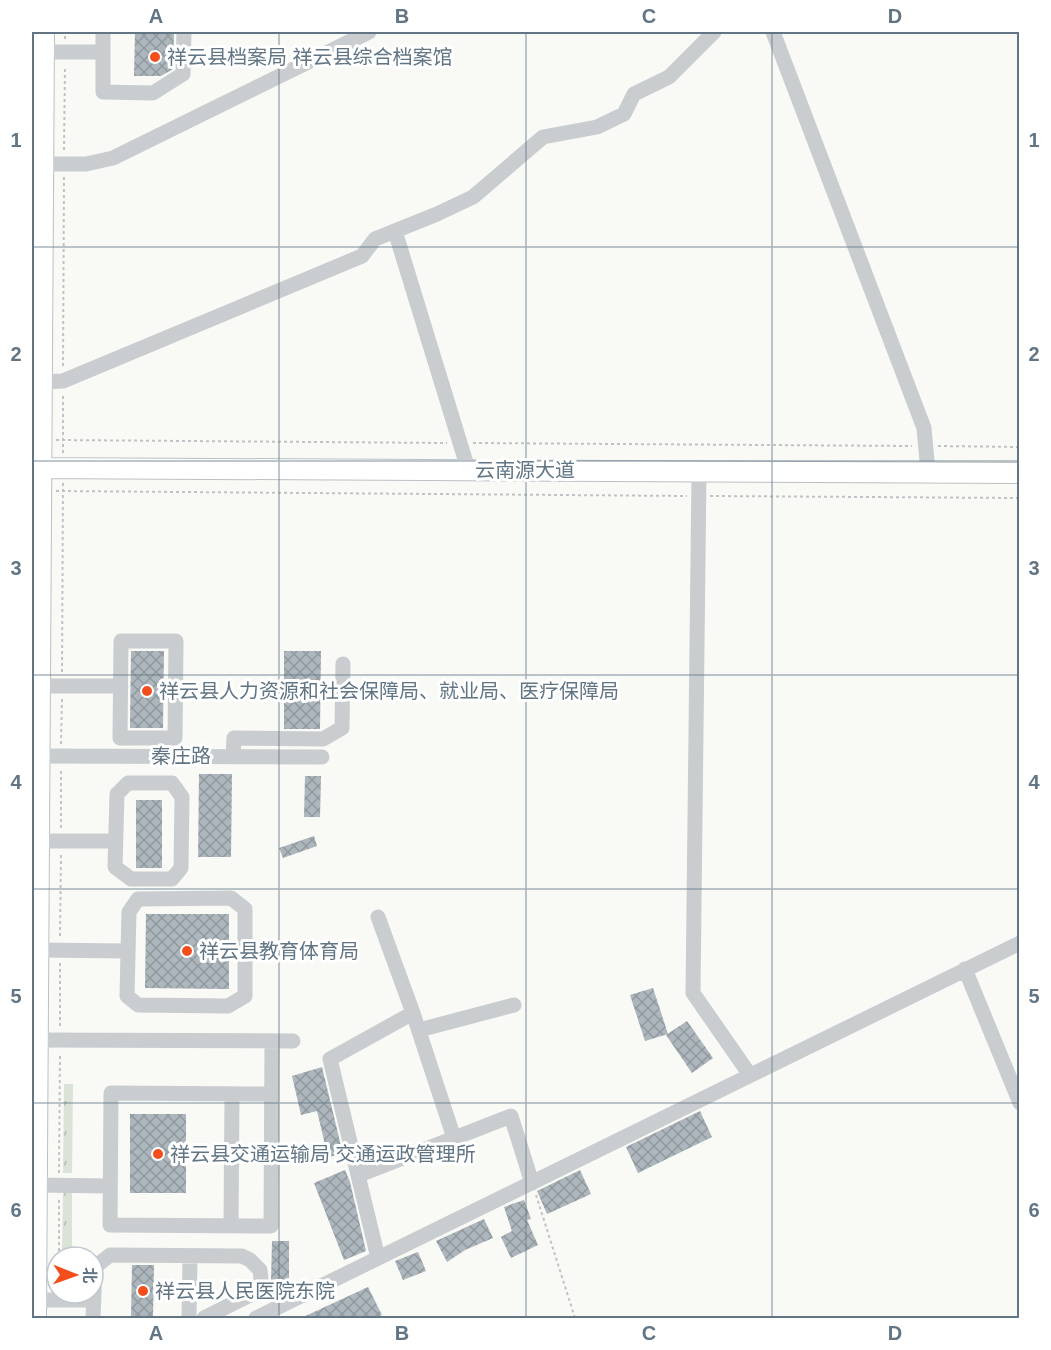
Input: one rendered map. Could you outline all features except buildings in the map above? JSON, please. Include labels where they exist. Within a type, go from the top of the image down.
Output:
[{"type":"main road","points":[[36,1309],[34,1040],[38,950],[41,491],[36,468],[41,440],[44,32]]},
{"type":"main road","name":"云南源大道","points":[[36,468],[1020,473]]},
{"type":"street","points":[[103,32],[103,92],[153,93],[183,74],[184,32]]},
{"type":"street","points":[[43,164],[86,164],[113,158],[369,32]]},
{"type":"street","points":[[42,382],[63,381],[362,256],[375,239],[473,196],[543,137],[597,127],[624,114],[634,94],[669,77],[714,32]]},
{"type":"street","points":[[773,32],[924,428],[928,472]]},
{"type":"street","points":[[44,52],[103,52]]},
{"type":"street","points":[[395,231],[468,469]]},
{"type":"street","points":[[699,471],[693,993],[750,1075]]},
{"type":"street","points":[[121,641],[176,641],[175,738],[120,738],[121,686],[121,641]]},
{"type":"street","points":[[233,757],[234,738],[323,739],[342,728],[343,664]]},
{"type":"street","points":[[40,686],[121,686]]},
{"type":"street","name":"秦庄路","points":[[39,756],[322,757]]},
{"type":"street","points":[[128,783],[172,783],[182,797],[181,868],[172,879],[131,879],[115,867],[115,841],[117,794],[128,783]]},
{"type":"street","points":[[39,841],[115,841]]},
{"type":"street","points":[[231,898],[245,909],[245,996],[228,1006],[138,1005],[127,996],[127,951],[129,912],[138,899],[231,898]]},
{"type":"street","points":[[378,917],[419,1030],[454,1138]]},
{"type":"street","points":[[256,1318],[1020,943]]},
{"type":"street","points":[[38,950],[127,951]]},
{"type":"street","points":[[965,969],[1020,1103]]},
{"type":"street","points":[[419,1030],[514,1005]]},
{"type":"street","points":[[378,1258],[330,1059],[413,1013]]},
{"type":"street","points":[[34,1040],[293,1041]]},
{"type":"street","points":[[272,1041],[272,1094],[271,1226],[110,1225],[111,1093],[272,1094]]},
{"type":"street","points":[[231,1226],[232,1094]]},
{"type":"street","points":[[359,1174],[510,1116],[532,1183]]},
{"type":"street","points":[[36,1185],[110,1186]]},
{"type":"street","points":[[105,1259],[110,1255],[242,1256],[250,1260],[260,1270],[262,1288],[204,1318]]},
{"type":"street","points":[[189,1318],[190,1256]]},
{"type":"street","points":[[36,1309],[62,1305]]},
{"type":"path","points":[[59,1245],[65,32]]},
{"type":"path","points":[[41,440],[1020,447]]},
{"type":"path","points":[[41,491],[1020,498]]},
{"type":"path","points":[[532,1183],[575,1318]]},
{"type":"green space","points":[[64,1084],[73,1084],[72,1173],[63,1173]]},
{"type":"green space","points":[[63,1190],[72,1190],[72,1245],[62,1245]]},
{"type":"place","name":"祥云县档案局 祥云县综合档案馆","points":[[155,57]]},
{"type":"place","name":"祥云县人力资源和社会保障局、就业局、医疗保障局","points":[[147,691]]},
{"type":"place","name":"祥云县教育体育局","points":[[187,951]]},
{"type":"place","name":"祥云县交通运输局 交通运政管理所","points":[[158,1154]]},
{"type":"place","name":"祥云县人民医院东院","points":[[143,1291]]}]
